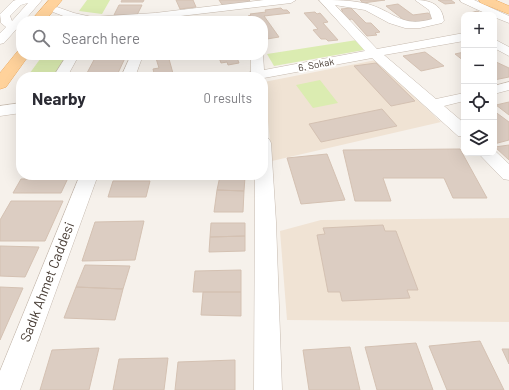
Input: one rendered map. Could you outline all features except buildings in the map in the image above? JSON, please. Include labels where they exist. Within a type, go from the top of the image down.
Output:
[{"type":"main road","points":[[44,16],[56,5],[65,0]]},
{"type":"main road","points":[[485,0],[509,10]]},
{"type":"main road","points":[[50,16],[56,5]]},
{"type":"main road","points":[[0,65],[16,46]]},
{"type":"main road","points":[[0,84],[18,60]]},
{"type":"street","points":[[0,3],[17,3],[28,0]]},
{"type":"street","points":[[22,16],[37,0]]},
{"type":"street","points":[[188,16],[234,12],[291,0]]},
{"type":"street","points":[[325,1],[346,2],[369,8],[404,26],[427,24],[438,21],[438,16],[433,8],[420,0]]},
{"type":"street","points":[[465,0],[506,24]]},
{"type":"street","points":[[325,1],[374,53],[461,129]]},
{"type":"street","points":[[13,26],[7,23],[4,16],[17,3]]},
{"type":"street","points":[[56,5],[71,16]]},
{"type":"street","points":[[155,16],[159,6]]},
{"type":"street","points":[[369,8],[368,14],[381,26]]},
{"type":"street","points":[[1,38],[16,23]]},
{"type":"street","name":"6. Sokak","points":[[268,73],[461,38]]},
{"type":"street","points":[[497,45],[509,52]]},
{"type":"street","points":[[63,72],[70,60]]},
{"type":"street","points":[[130,72],[136,60]]},
{"type":"street","points":[[255,72],[256,60]]},
{"type":"street","points":[[497,89],[509,86]]},
{"type":"street","points":[[434,104],[461,98]]},
{"type":"street","points":[[0,111],[16,109]]},
{"type":"street","points":[[490,156],[509,174]]},
{"type":"street","name":"Sadık Ahmet Caddesi","points":[[6,390],[87,180]]},
{"type":"street","points":[[264,180],[268,390]]},
{"type":"shaded area","points":[[376,60],[441,122],[272,161],[268,122],[268,81]]},
{"type":"shaded area","points":[[509,218],[509,322],[287,320],[280,231],[321,220]]},
{"type":"green space","points":[[87,0],[110,0],[102,14],[79,11]]},
{"type":"green space","points":[[357,40],[364,50],[274,66],[268,54]]},
{"type":"green space","points":[[39,60],[73,60],[65,72],[31,72]]},
{"type":"green space","points":[[320,80],[338,103],[313,108],[296,85]]}]
